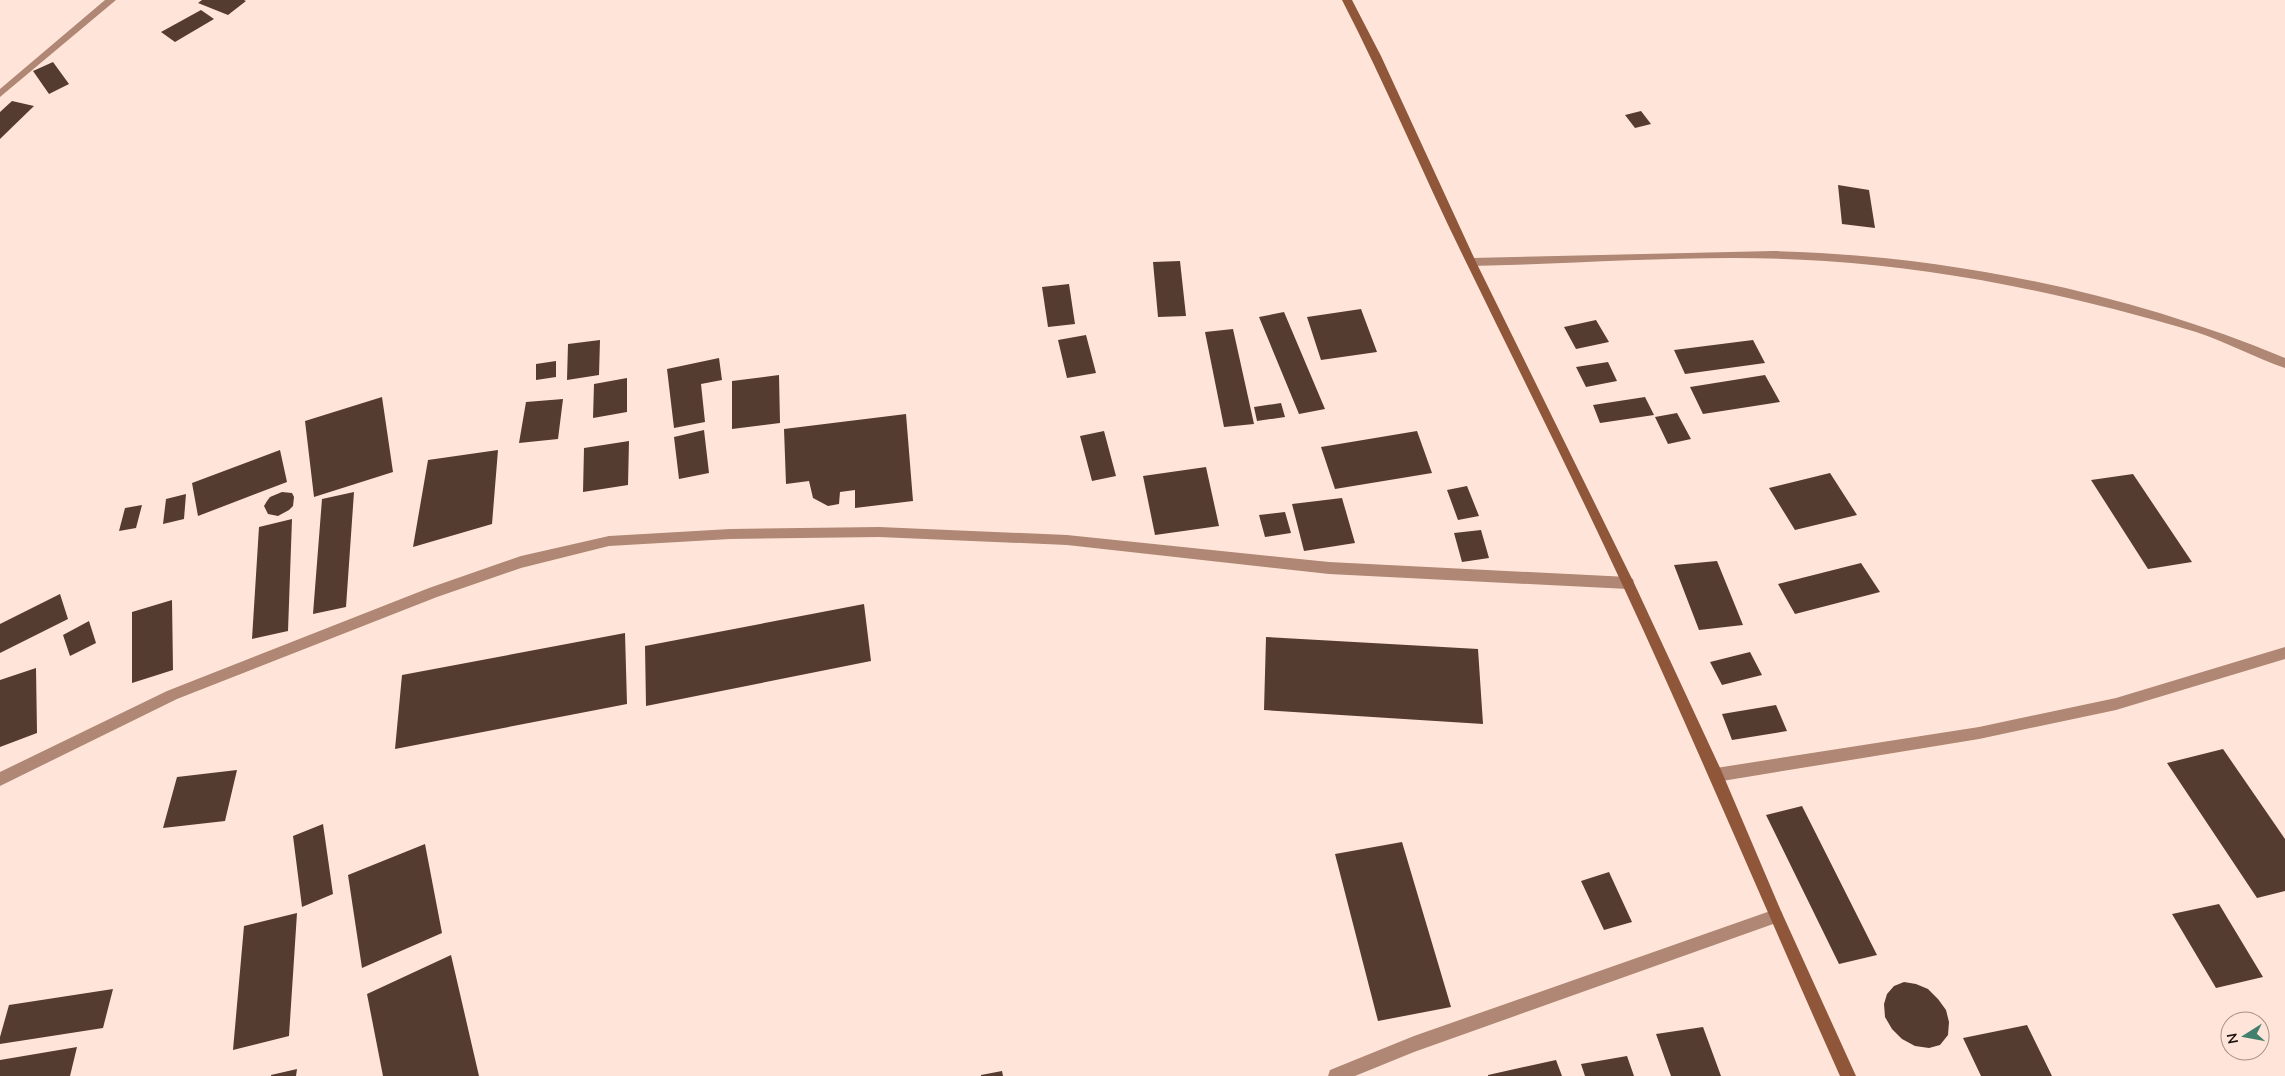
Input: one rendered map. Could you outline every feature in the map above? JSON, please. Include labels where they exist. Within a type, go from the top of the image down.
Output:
[{"type":"street","points":[[0,94],[111,0]]},
{"type":"street","points":[[1347,0],[1376,56],[1471,262],[1628,583],[1716,775],[1776,916],[1848,1076]]},
{"type":"street","points":[[1471,262],[1557,262],[1641,256],[1727,254],[1819,256],[1933,268],[2062,291],[2198,328],[2285,363]]},
{"type":"street","points":[[0,779],[172,695],[425,595],[521,562],[609,541],[730,534],[879,532],[1067,540],[1329,568],[1628,583]]},
{"type":"street","points":[[1716,775],[1979,733],[2098,708],[2285,653]]},
{"type":"street","points":[[1336,1076],[1414,1044],[1776,916]]},
{"type":"building","points":[[202,0],[246,1],[228,15],[198,3]]},
{"type":"building","points":[[201,10],[214,19],[175,42],[161,32]]},
{"type":"building","points":[[53,62],[69,84],[49,94],[33,71]]},
{"type":"building","points":[[12,101],[34,106],[0,139],[0,112]]},
{"type":"building","points":[[1641,111],[1651,124],[1635,128],[1625,115]]},
{"type":"building","points":[[1838,185],[1869,190],[1875,228],[1842,224]]},
{"type":"building","points":[[1180,261],[1186,316],[1158,317],[1153,262]]},
{"type":"building","points":[[1069,284],[1075,324],[1048,327],[1042,287]]},
{"type":"building","points":[[1361,309],[1377,352],[1321,360],[1307,317]]},
{"type":"building","points":[[1284,312],[1325,409],[1299,414],[1259,317]]},
{"type":"building","points":[[1596,320],[1609,342],[1576,349],[1564,327]]},
{"type":"building","points":[[1233,329],[1254,424],[1224,427],[1205,332]]},
{"type":"building","points":[[1086,335],[1096,373],[1067,378],[1058,340]]},
{"type":"building","points":[[600,340],[599,375],[567,380],[568,344]]},
{"type":"building","points":[[1753,340],[1765,363],[1685,374],[1674,350]]},
{"type":"building","points":[[719,358],[722,380],[701,384],[705,422],[674,428],[667,369]]},
{"type":"building","points":[[556,361],[556,377],[536,380],[536,364]]},
{"type":"building","points":[[1608,362],[1617,381],[1586,387],[1576,367]]},
{"type":"building","points":[[779,375],[780,423],[732,429],[732,381]]},
{"type":"building","points":[[1765,375],[1780,402],[1703,414],[1690,387]]},
{"type":"building","points":[[627,378],[627,412],[593,418],[594,384]]},
{"type":"building","points":[[382,397],[393,472],[314,497],[305,421]]},
{"type":"building","points":[[1645,397],[1654,415],[1600,423],[1593,405]]},
{"type":"building","points":[[563,399],[558,439],[519,443],[526,402]]},
{"type":"building","points":[[1281,403],[1285,417],[1257,421],[1254,407]]},
{"type":"building","points":[[1677,413],[1691,439],[1668,444],[1655,417]]},
{"type":"building","points":[[906,414],[913,501],[855,508],[855,490],[840,492],[839,504],[828,506],[813,498],[809,481],[786,484],[784,429]]},
{"type":"building","points":[[704,430],[709,473],[679,479],[674,437]]},
{"type":"building","points":[[1104,431],[1116,476],[1092,481],[1080,436]]},
{"type":"building","points":[[1417,431],[1432,473],[1335,489],[1321,447]]},
{"type":"building","points":[[629,441],[628,485],[583,492],[584,448]]},
{"type":"building","points":[[280,450],[287,482],[198,516],[192,483]]},
{"type":"building","points":[[498,450],[492,524],[413,547],[428,460]]},
{"type":"building","points":[[1206,467],[1219,526],[1155,535],[1143,476]]},
{"type":"building","points":[[1830,473],[1857,515],[1795,530],[1769,488]]},
{"type":"building","points":[[2133,474],[2192,562],[2148,569],[2091,480]]},
{"type":"building","points":[[1467,486],[1479,516],[1458,520],[1447,490]]},
{"type":"building","points":[[282,492],[292,493],[294,497],[293,506],[278,516],[268,514],[264,506],[267,501],[270,497]]},
{"type":"building","points":[[354,492],[346,607],[313,614],[322,499]]},
{"type":"building","points":[[186,494],[184,519],[163,524],[166,499]]},
{"type":"building","points":[[1342,498],[1355,543],[1304,551],[1292,504]]},
{"type":"building","points":[[142,505],[136,528],[119,531],[125,508]]},
{"type":"building","points":[[1285,512],[1291,533],[1265,537],[1259,515]]},
{"type":"building","points":[[292,519],[288,631],[252,639],[259,527]]},
{"type":"building","points":[[1481,530],[1489,558],[1462,562],[1454,533]]},
{"type":"building","points":[[1717,561],[1743,625],[1699,630],[1674,565]]},
{"type":"building","points":[[1861,563],[1880,592],[1795,614],[1778,584]]},
{"type":"building","points":[[60,594],[68,619],[0,653],[0,624]]},
{"type":"building","points":[[172,600],[173,670],[132,683],[132,612]]},
{"type":"building","points":[[864,604],[871,661],[646,706],[645,646]]},
{"type":"building","points":[[89,621],[96,643],[70,656],[63,635]]},
{"type":"building","points":[[625,633],[627,704],[395,749],[402,675]]},
{"type":"building","points":[[1266,637],[1478,649],[1483,724],[1264,710]]},
{"type":"building","points":[[1750,652],[1762,675],[1722,685],[1710,662]]},
{"type":"building","points":[[36,668],[37,733],[0,747],[0,680]]},
{"type":"building","points":[[1776,705],[1787,731],[1732,740],[1722,714]]},
{"type":"building","points":[[2223,749],[2285,839],[2285,891],[2257,898],[2167,763]]},
{"type":"building","points":[[237,770],[225,821],[163,828],[177,777]]},
{"type":"building","points":[[1802,806],[1877,955],[1839,964],[1766,815]]},
{"type":"building","points":[[323,824],[333,894],[302,907],[293,836]]},
{"type":"building","points":[[1402,842],[1451,1007],[1378,1021],[1335,854]]},
{"type":"building","points":[[425,844],[442,933],[362,968],[348,875]]},
{"type":"building","points":[[1609,872],[1632,922],[1604,930],[1581,881]]},
{"type":"building","points":[[2219,904],[2263,977],[2216,988],[2172,914]]},
{"type":"building","points":[[297,913],[289,1036],[233,1050],[244,926]]},
{"type":"building","points":[[451,955],[479,1076],[383,1076],[367,994]]},
{"type":"building","points":[[1904,982],[1928,989],[1946,1010],[1949,1022],[1948,1035],[1940,1045],[1929,1048],[1915,1046],[1902,1039],[1892,1029],[1885,1017],[1884,1004],[1887,994],[1894,986]]},
{"type":"building","points":[[113,989],[103,1028],[0,1044],[0,1037],[9,1005]]},
{"type":"building","points":[[2027,1025],[2052,1076],[1981,1076],[1963,1038]]},
{"type":"building","points":[[1703,1027],[1721,1076],[1671,1076],[1656,1034]]},
{"type":"building","points":[[77,1047],[70,1076],[0,1076],[0,1060]]},
{"type":"building","points":[[1627,1056],[1634,1076],[1585,1076],[1581,1064]]},
{"type":"building","points":[[1556,1060],[1562,1076],[1488,1076],[1488,1075]]},
{"type":"building","points":[[297,1069],[296,1076],[271,1076],[271,1075]]},
{"type":"building","points":[[1002,1071],[1003,1076],[981,1076],[981,1075]]}]
